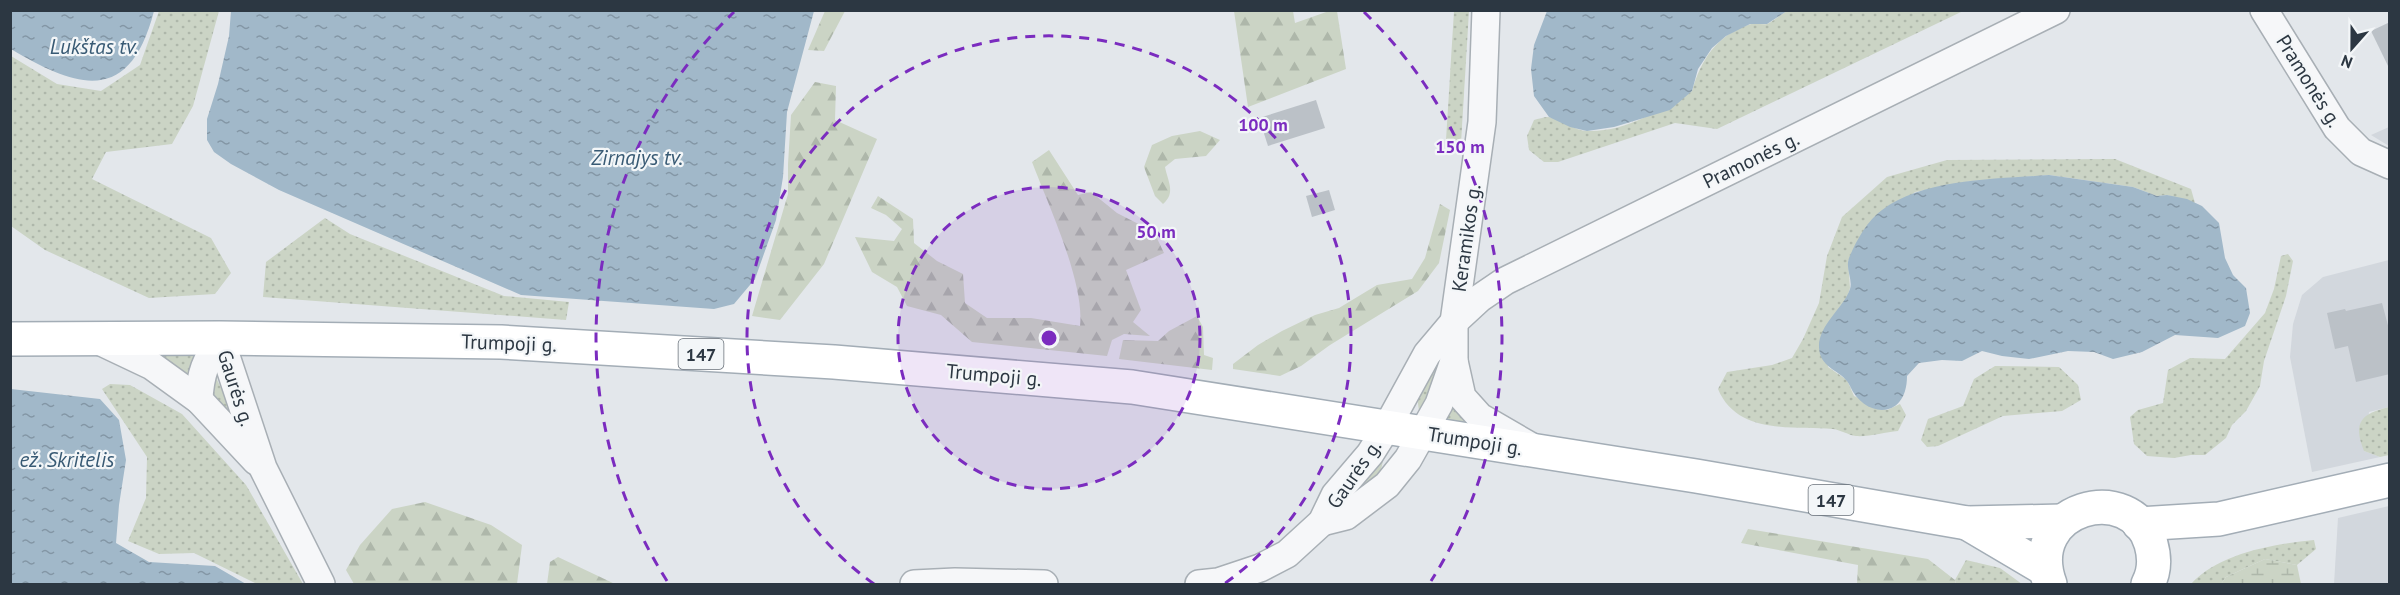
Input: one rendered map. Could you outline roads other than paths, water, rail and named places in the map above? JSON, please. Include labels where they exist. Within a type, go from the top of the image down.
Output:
[{"type":"main road","name":"Trumpoji g.","points":[[10,339],[220,338],[501,342],[834,362],[1132,387],[1967,522],[2062,521]]},
{"type":"main road","points":[[2139,524],[2219,519],[2390,480]]},
{"type":"main road","points":[[2047,577],[2044,556],[2049,540],[2062,521],[2081,510],[2095,507],[2126,513],[2139,524],[2149,538],[2151,570]]},
{"type":"main road","points":[[2151,570],[2219,519]]},
{"type":"main road","name":"Trumpoji g.","points":[[1967,522],[2047,577]]},
{"type":"street","name":"Keramikos g.","points":[[1454,322],[1482,122],[1486,10]]},
{"type":"street","name":"Pramonės g.","points":[[1387,427],[1427,354],[1454,322],[1480,298],[1505,281],[2056,10]]},
{"type":"street","name":"Pramonės g.","points":[[2264,10],[2337,128],[2361,152],[2390,165]]},
{"type":"street","points":[[1454,322],[1454,361],[1462,397],[1480,417],[1539,452]]},
{"type":"street","name":"Gaurės g.","points":[[92,338],[152,366],[199,400],[263,468]]},
{"type":"street","name":"Gaurės g.","points":[[199,400],[200,376],[220,338]]},
{"type":"street","name":"Gaurės g.","points":[[220,338],[263,468],[321,585]]},
{"type":"street","points":[[1424,433],[1439,404],[1454,361]]},
{"type":"street","name":"Gaurės g.","points":[[1199,585],[1218,582],[1260,568],[1287,554],[1322,522],[1335,495],[1370,454],[1387,427]]},
{"type":"street","name":"Gaurės g.","points":[[1322,522],[1347,516],[1387,485],[1408,459],[1424,433]]},
{"type":"street","points":[[914,585],[955,582],[1044,585]]},
{"type":"water","name":"Lukštas tv.","points":[[11,10],[154,11],[144,41],[131,62],[116,75],[99,80],[80,80],[36,63],[11,49]]},
{"type":"water","name":"Zirnajys tv.","points":[[231,11],[814,11],[787,112],[783,177],[776,220],[755,279],[734,304],[714,309],[521,295],[279,190],[231,164],[214,152],[207,140],[207,119],[229,36]]},
{"type":"water","points":[[1547,11],[1787,11],[1767,24],[1750,24],[1726,36],[1712,48],[1698,69],[1692,91],[1670,110],[1614,127],[1587,131],[1570,127],[1549,117],[1534,96],[1531,69],[1534,45]]},
{"type":"water","points":[[2049,175],[2133,187],[2157,196],[2167,195],[2187,199],[2202,206],[2219,223],[2225,258],[2233,275],[2246,288],[2250,313],[2245,326],[2218,338],[2175,335],[2142,352],[2113,359],[2094,352],[2068,351],[2029,359],[1982,351],[1962,361],[1942,360],[1919,363],[1907,376],[1905,391],[1900,401],[1893,407],[1884,410],[1874,409],[1856,397],[1847,381],[1822,359],[1819,345],[1825,328],[1850,289],[1849,258],[1867,226],[1882,210],[1899,199],[1940,186],[1985,179]]},
{"type":"water","name":"ež. Skritelis","points":[[11,389],[100,399],[119,420],[126,460],[116,543],[149,562],[215,566],[246,584],[11,584]]}]
